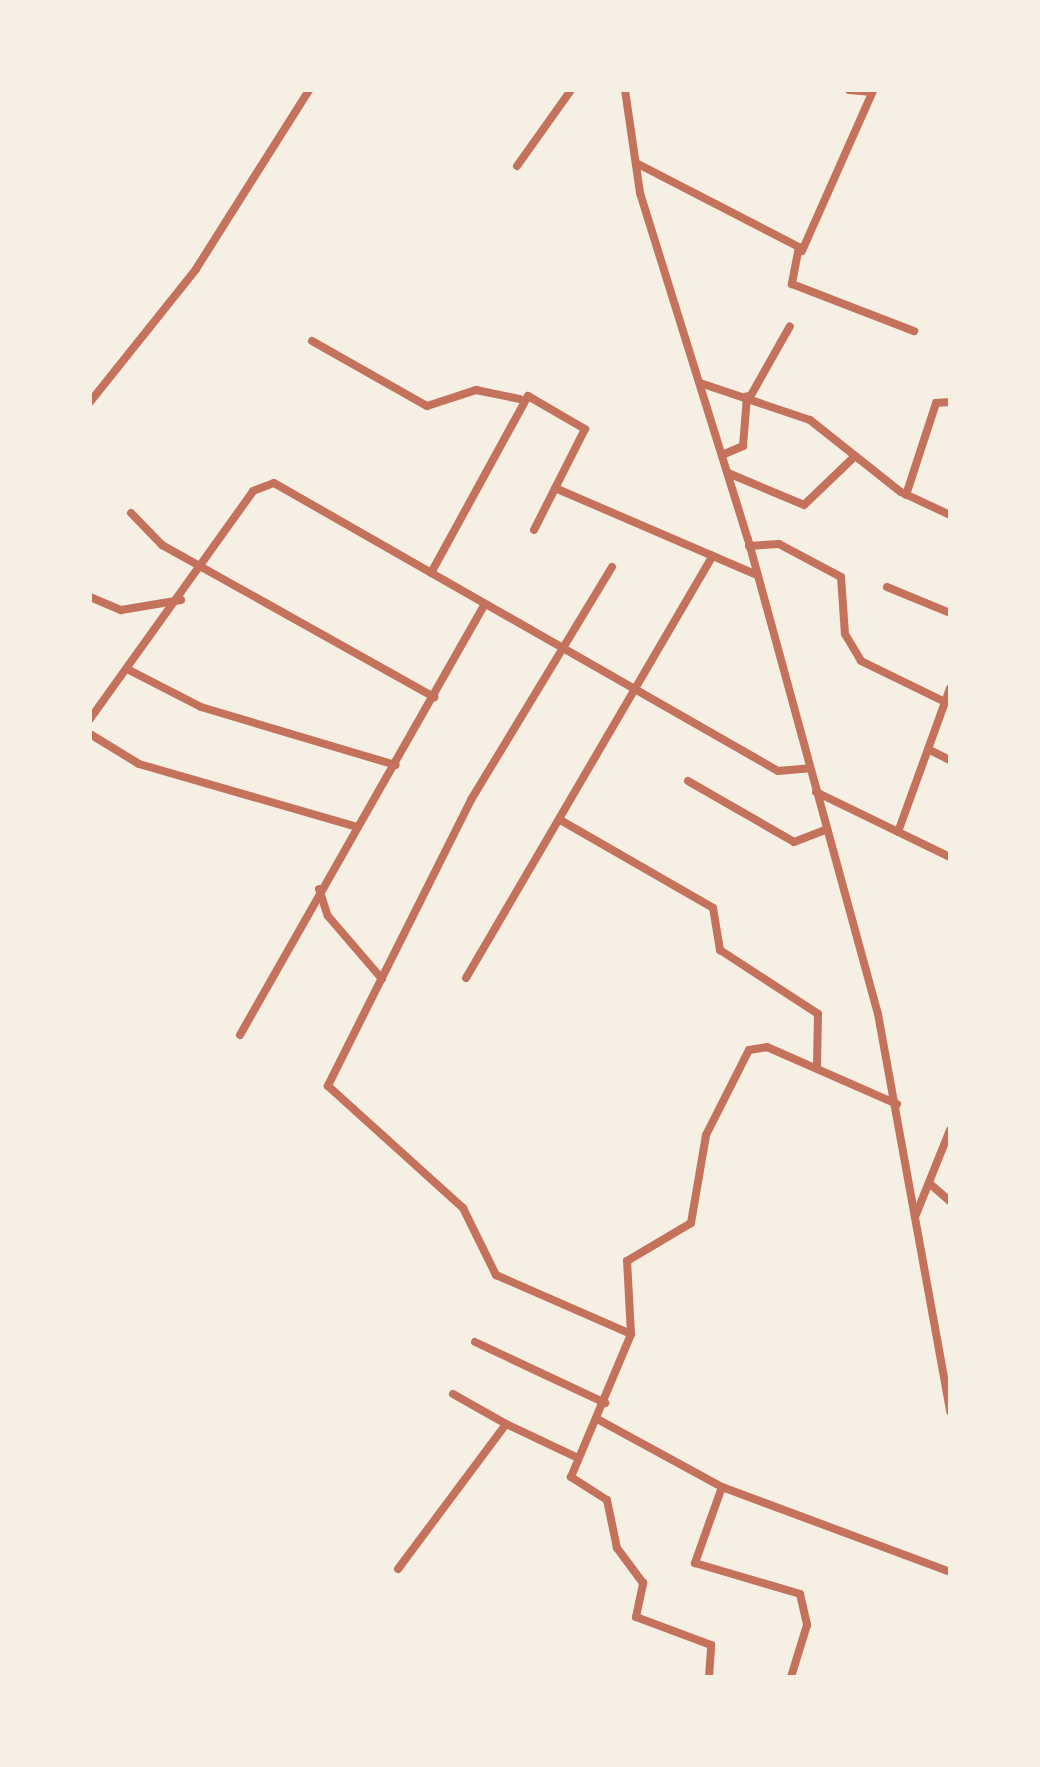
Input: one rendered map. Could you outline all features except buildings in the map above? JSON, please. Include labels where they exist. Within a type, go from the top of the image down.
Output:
[{"type":"street","points":[[90,402],[196,269],[308,90]]},
{"type":"street","points":[[516,166],[571,90]]},
{"type":"street","points":[[625,90],[638,164],[750,546],[897,1104],[950,1412]]},
{"type":"street","points":[[849,90],[873,90],[802,251],[792,284],[914,331]]},
{"type":"street","points":[[638,164],[724,202],[802,251]]},
{"type":"street","points":[[722,455],[743,446],[749,396],[790,326]]},
{"type":"street","points":[[312,340],[428,406],[476,390],[520,400],[546,401],[584,425],[534,530]]},
{"type":"street","points":[[700,384],[749,396],[810,420],[906,495],[950,515]]},
{"type":"street","points":[[431,573],[520,400]]},
{"type":"street","points":[[906,495],[936,403],[950,402]]},
{"type":"street","points":[[728,472],[804,506],[854,458]]},
{"type":"street","points":[[90,719],[266,483],[778,772],[810,768]]},
{"type":"street","points":[[556,488],[757,574]]},
{"type":"street","points":[[131,513],[162,545],[204,562],[434,698]]},
{"type":"street","points":[[750,546],[780,544],[841,577],[845,634],[862,661],[945,702]]},
{"type":"street","points":[[466,978],[562,821],[712,556]]},
{"type":"street","points":[[612,567],[471,800],[330,1080],[331,1096],[463,1208],[496,1275],[630,1334]]},
{"type":"street","points":[[887,586],[950,613]]},
{"type":"street","points":[[90,598],[121,610],[180,600]]},
{"type":"street","points":[[240,1035],[354,826],[396,765],[484,605]]},
{"type":"street","points":[[129,670],[201,708],[396,765]]},
{"type":"street","points":[[898,832],[950,688]]},
{"type":"street","points":[[90,734],[139,764],[354,826]]},
{"type":"street","points":[[928,749],[950,760]]},
{"type":"street","points":[[688,781],[796,843],[826,830]]},
{"type":"street","points":[[816,792],[950,858]]},
{"type":"street","points":[[562,821],[713,908],[724,954],[818,1014],[817,1066]]},
{"type":"street","points":[[320,889],[328,916],[382,980]]},
{"type":"street","points":[[709,1677],[712,1645],[636,1617],[642,1579],[617,1548],[607,1500],[572,1482],[578,1458],[599,1420],[630,1334],[626,1261],[691,1223],[706,1135],[742,1056],[766,1047],[897,1104]]},
{"type":"street","points":[[915,1218],[950,1130]]},
{"type":"street","points":[[930,1183],[950,1201]]},
{"type":"street","points":[[475,1342],[605,1403]]},
{"type":"street","points":[[453,1394],[578,1458]]},
{"type":"street","points":[[599,1420],[722,1487],[950,1572]]},
{"type":"street","points":[[398,1569],[506,1424]]},
{"type":"street","points":[[722,1487],[694,1563],[800,1594],[807,1626],[791,1677]]}]
